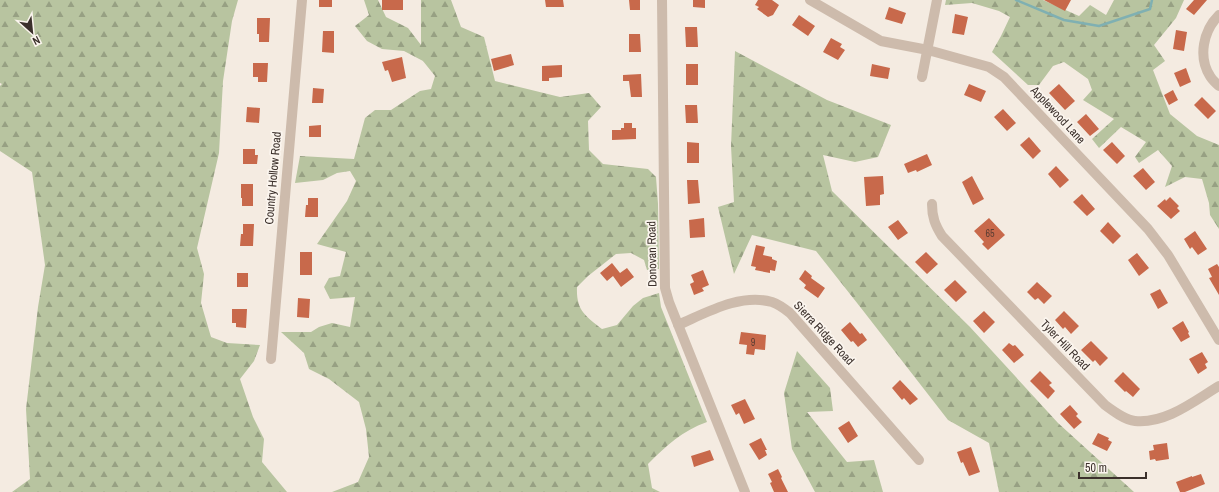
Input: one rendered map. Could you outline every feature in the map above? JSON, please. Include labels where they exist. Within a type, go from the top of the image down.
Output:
[{"type":"street","name":"Country Hollow Road","points":[[271,359],[302,0]]},
{"type":"street","name":"Donovan Road","points":[[662,0],[665,288],[669,302],[745,492]]},
{"type":"street","name":"Applewood Lane","points":[[810,0],[881,41],[928,50],[989,67],[1004,78],[1148,228],[1168,255],[1219,340]]},
{"type":"street","points":[[922,77],[938,0]]},
{"type":"street","points":[[1219,15],[1212,22],[1204,40],[1204,59],[1210,76],[1219,86]]},
{"type":"street","name":"Tyler Hill Road","points":[[932,204],[932,215],[935,225],[942,236],[1105,405],[1117,413],[1134,421],[1155,420],[1171,414],[1219,386]]},
{"type":"street","name":"Sierra Ridge Road","points":[[678,324],[728,305],[754,299],[773,302],[790,313],[918,460]]},
{"type":"green space","points":[[0,0],[238,0],[232,21],[223,81],[219,153],[197,248],[204,274],[201,303],[211,337],[227,343],[260,345],[254,361],[240,379],[253,417],[264,439],[262,462],[287,492],[12,492],[30,479],[26,409],[38,307],[45,265],[32,172],[0,151],[0,86],[2,84],[0,83]]},
{"type":"green space","points":[[364,0],[378,0],[386,17],[408,28],[421,45],[421,0],[451,0],[461,27],[484,37],[495,81],[560,97],[589,93],[601,107],[588,121],[589,150],[603,164],[648,169],[656,177],[659,269],[647,270],[644,260],[631,253],[616,254],[588,276],[577,287],[577,295],[583,312],[602,329],[617,325],[633,306],[643,298],[659,293],[661,307],[707,422],[682,434],[648,464],[652,488],[660,492],[332,492],[358,482],[369,457],[366,429],[359,402],[329,379],[309,369],[304,353],[281,332],[311,332],[319,327],[332,323],[350,327],[355,297],[330,299],[324,287],[329,278],[340,276],[346,252],[317,244],[347,201],[356,181],[350,171],[337,173],[323,180],[295,183],[300,156],[354,159],[365,118],[375,110],[391,110],[420,91],[431,89],[435,76],[423,61],[404,51],[382,49],[367,41],[355,26],[369,15]]},
{"type":"green space","points":[[946,0],[1043,0],[1079,16],[1090,5],[1106,15],[1114,0],[1184,0],[1176,18],[1154,45],[1165,61],[1153,70],[1170,114],[1197,136],[1219,145],[1219,229],[1210,215],[1209,203],[1202,179],[1185,177],[1165,187],[1172,166],[1158,150],[1139,163],[1135,157],[1146,142],[1121,127],[1099,148],[1092,139],[1114,119],[1083,100],[1092,90],[1088,79],[1064,62],[1053,66],[1039,85],[1028,85],[992,52],[1010,17],[999,11],[972,3],[945,5]]},
{"type":"green space","points":[[735,51],[827,100],[891,125],[878,157],[855,162],[823,155],[832,191],[970,327],[1058,423],[1134,492],[999,492],[989,443],[948,420],[816,251],[752,235],[734,274],[718,207],[734,202],[731,146]]},
{"type":"green space","points":[[797,351],[830,388],[833,411],[807,412],[847,462],[874,460],[883,492],[815,492],[792,449],[784,393]]},
{"type":"building","points":[[319,0],[332,0],[332,7],[319,7]]},
{"type":"building","points":[[382,0],[403,0],[403,10],[382,10]]},
{"type":"building","points":[[545,0],[563,0],[564,7],[546,7]]},
{"type":"building","points":[[629,0],[640,0],[640,10],[630,10]]},
{"type":"building","points":[[693,0],[705,0],[705,8],[693,7]]},
{"type":"building","points":[[758,0],[772,0],[779,5],[773,15],[768,17],[757,9],[759,7],[755,5]]},
{"type":"building","points":[[1044,0],[1071,0],[1065,11]]},
{"type":"building","points":[[1194,0],[1207,0],[1194,15],[1186,9]]},
{"type":"building","points":[[889,7],[906,13],[902,24],[885,19]]},
{"type":"building","points":[[955,14],[968,17],[964,35],[952,33]]},
{"type":"building","points":[[799,15],[815,26],[808,36],[792,25]]},
{"type":"building","points":[[257,18],[270,18],[269,42],[259,42],[259,34],[257,34]]},
{"type":"building","points":[[685,27],[697,27],[698,47],[686,47]]},
{"type":"building","points":[[1176,30],[1187,32],[1184,51],[1173,49]]},
{"type":"building","points":[[323,31],[334,31],[334,53],[322,52]]},
{"type":"building","points":[[629,34],[640,34],[641,52],[629,52]]},
{"type":"building","points":[[831,38],[842,44],[840,47],[845,50],[838,60],[823,52]]},
{"type":"building","points":[[511,54],[514,65],[494,71],[491,59]]},
{"type":"building","points":[[402,57],[406,78],[392,82],[388,70],[385,71],[382,62]]},
{"type":"building","points":[[253,63],[268,63],[267,82],[258,82],[258,77],[253,77]]},
{"type":"building","points":[[686,64],[698,64],[698,85],[686,85]]},
{"type":"building","points":[[872,64],[890,68],[888,79],[870,76]]},
{"type":"building","points":[[562,65],[562,77],[549,78],[549,81],[542,81],[542,66]]},
{"type":"building","points":[[1186,68],[1191,82],[1180,87],[1174,73]]},
{"type":"building","points":[[641,74],[642,97],[631,97],[629,81],[623,81],[623,75]]},
{"type":"building","points":[[969,84],[986,91],[981,102],[964,95]]},
{"type":"building","points":[[1059,84],[1075,101],[1065,110],[1049,93]]},
{"type":"building","points":[[313,88],[324,89],[323,103],[312,103]]},
{"type":"building","points":[[1173,90],[1178,100],[1169,105],[1164,95]]},
{"type":"building","points":[[1202,97],[1216,111],[1208,119],[1194,105]]},
{"type":"building","points":[[685,105],[697,105],[698,123],[686,123]]},
{"type":"building","points":[[247,107],[260,108],[259,123],[246,122]]},
{"type":"building","points":[[1003,109],[1016,123],[1007,131],[994,117]]},
{"type":"building","points":[[1086,114],[1099,129],[1090,136],[1077,122]]},
{"type":"building","points":[[624,123],[632,123],[632,128],[636,128],[636,139],[612,140],[612,130],[621,130],[621,128],[624,128]]},
{"type":"building","points":[[321,125],[321,137],[309,137],[309,126]]},
{"type":"building","points":[[1029,137],[1041,151],[1033,159],[1020,145]]},
{"type":"building","points":[[687,142],[699,143],[699,163],[687,163]]},
{"type":"building","points":[[1112,142],[1125,156],[1117,164],[1103,150]]},
{"type":"building","points":[[243,149],[255,149],[255,155],[258,155],[257,164],[243,164]]},
{"type":"building","points":[[927,154],[932,165],[917,172],[916,170],[908,173],[904,164]]},
{"type":"building","points":[[1056,166],[1069,180],[1060,188],[1048,174]]},
{"type":"building","points":[[1143,168],[1155,182],[1146,190],[1133,176]]},
{"type":"building","points":[[883,176],[884,194],[880,195],[880,205],[866,206],[864,177]]},
{"type":"building","points":[[972,176],[984,199],[973,205],[962,182]]},
{"type":"building","points":[[687,180],[698,180],[700,203],[688,204]]},
{"type":"building","points":[[241,184],[253,184],[253,206],[242,206]]},
{"type":"building","points":[[1082,194],[1095,209],[1087,216],[1073,202]]},
{"type":"building","points":[[1170,197],[1179,206],[1177,208],[1180,211],[1171,219],[1157,206],[1165,199],[1166,201]]},
{"type":"building","points":[[308,198],[318,198],[318,217],[305,217]]},
{"type":"building","points":[[704,218],[705,237],[690,238],[689,220]]},
{"type":"building","points":[[989,218],[1005,235],[988,250],[982,244],[984,242],[974,231]]},
{"type":"building","points":[[898,220],[908,233],[898,240],[888,227]]},
{"type":"building","points":[[1108,222],[1121,236],[1113,244],[1100,231]]},
{"type":"building","points":[[243,224],[254,224],[253,246],[240,246],[241,234],[243,234]]},
{"type":"building","points":[[1195,231],[1207,249],[1198,255],[1192,247],[1190,249],[1184,239]]},
{"type":"building","points":[[756,245],[765,247],[763,255],[772,257],[772,259],[777,261],[775,271],[770,270],[770,273],[755,270],[756,267],[751,266]]},
{"type":"building","points":[[300,252],[312,252],[312,275],[300,275]]},
{"type":"building","points":[[926,252],[938,264],[927,274],[915,262]]},
{"type":"building","points":[[1137,253],[1149,268],[1139,276],[1128,260]]},
{"type":"building","points":[[612,263],[620,273],[627,268],[634,277],[621,287],[613,276],[607,281],[600,273]]},
{"type":"building","points":[[1217,264],[1219,267],[1219,295],[1209,278],[1212,277],[1208,269]]},
{"type":"building","points":[[703,270],[709,285],[702,288],[704,291],[694,295],[690,284],[694,282],[691,275]]},
{"type":"building","points":[[805,270],[812,276],[811,278],[825,288],[818,298],[804,288],[806,285],[799,279]]},
{"type":"building","points":[[237,273],[248,273],[248,287],[237,287]]},
{"type":"building","points":[[955,280],[967,292],[956,302],[944,290]]},
{"type":"building","points":[[1037,282],[1052,296],[1044,304],[1038,298],[1035,300],[1027,292]]},
{"type":"building","points":[[1160,289],[1168,303],[1158,309],[1150,294]]},
{"type":"building","points":[[298,298],[310,299],[309,318],[297,317]]},
{"type":"building","points":[[232,309],[247,309],[246,328],[236,327],[236,323],[232,323]]},
{"type":"building","points":[[984,311],[995,322],[984,333],[973,321]]},
{"type":"building","points":[[1064,311],[1079,326],[1071,334],[1065,327],[1063,329],[1055,320]]},
{"type":"building","points":[[1183,321],[1190,337],[1181,342],[1172,328]]},
{"type":"building","points":[[850,322],[867,340],[858,347],[853,341],[851,342],[841,330]]},
{"type":"building","points":[[741,332],[766,335],[765,350],[755,349],[754,355],[746,354],[747,345],[739,344]]},
{"type":"building","points":[[1091,341],[1108,358],[1100,366],[1095,360],[1093,362],[1081,350]]},
{"type":"building","points":[[1009,343],[1013,346],[1015,345],[1024,355],[1014,363],[1002,350]]},
{"type":"building","points":[[1202,352],[1208,362],[1205,364],[1207,368],[1198,374],[1189,359]]},
{"type":"building","points":[[1040,371],[1052,383],[1049,385],[1055,391],[1048,399],[1030,381]]},
{"type":"building","points":[[1123,372],[1140,389],[1133,397],[1126,391],[1125,392],[1114,381]]},
{"type":"building","points":[[900,380],[918,399],[910,405],[904,398],[902,400],[892,388]]},
{"type":"building","points":[[745,399],[755,419],[744,424],[739,413],[736,415],[731,405]]},
{"type":"building","points":[[1070,405],[1078,414],[1076,416],[1082,422],[1074,429],[1060,414]]},
{"type":"building","points":[[849,421],[858,436],[848,443],[838,428]]},
{"type":"building","points":[[1098,433],[1109,438],[1108,440],[1112,442],[1107,451],[1092,444]]},
{"type":"building","points":[[761,438],[767,450],[765,450],[767,455],[759,460],[749,444]]},
{"type":"building","points":[[1167,443],[1169,459],[1156,461],[1155,459],[1150,460],[1149,451],[1154,450],[1153,445]]},
{"type":"building","points":[[971,447],[980,472],[969,476],[963,462],[961,463],[957,452]]},
{"type":"building","points":[[710,450],[714,460],[694,467],[691,456]]},
{"type":"building","points":[[778,469],[788,492],[774,492],[770,483],[772,482],[768,474]]},
{"type":"building","points":[[1201,474],[1205,484],[1185,492],[1180,492],[1176,482]]},
{"type":"waterway","points":[[1016,0],[1064,20],[1099,26],[1150,9],[1152,0]]}]
